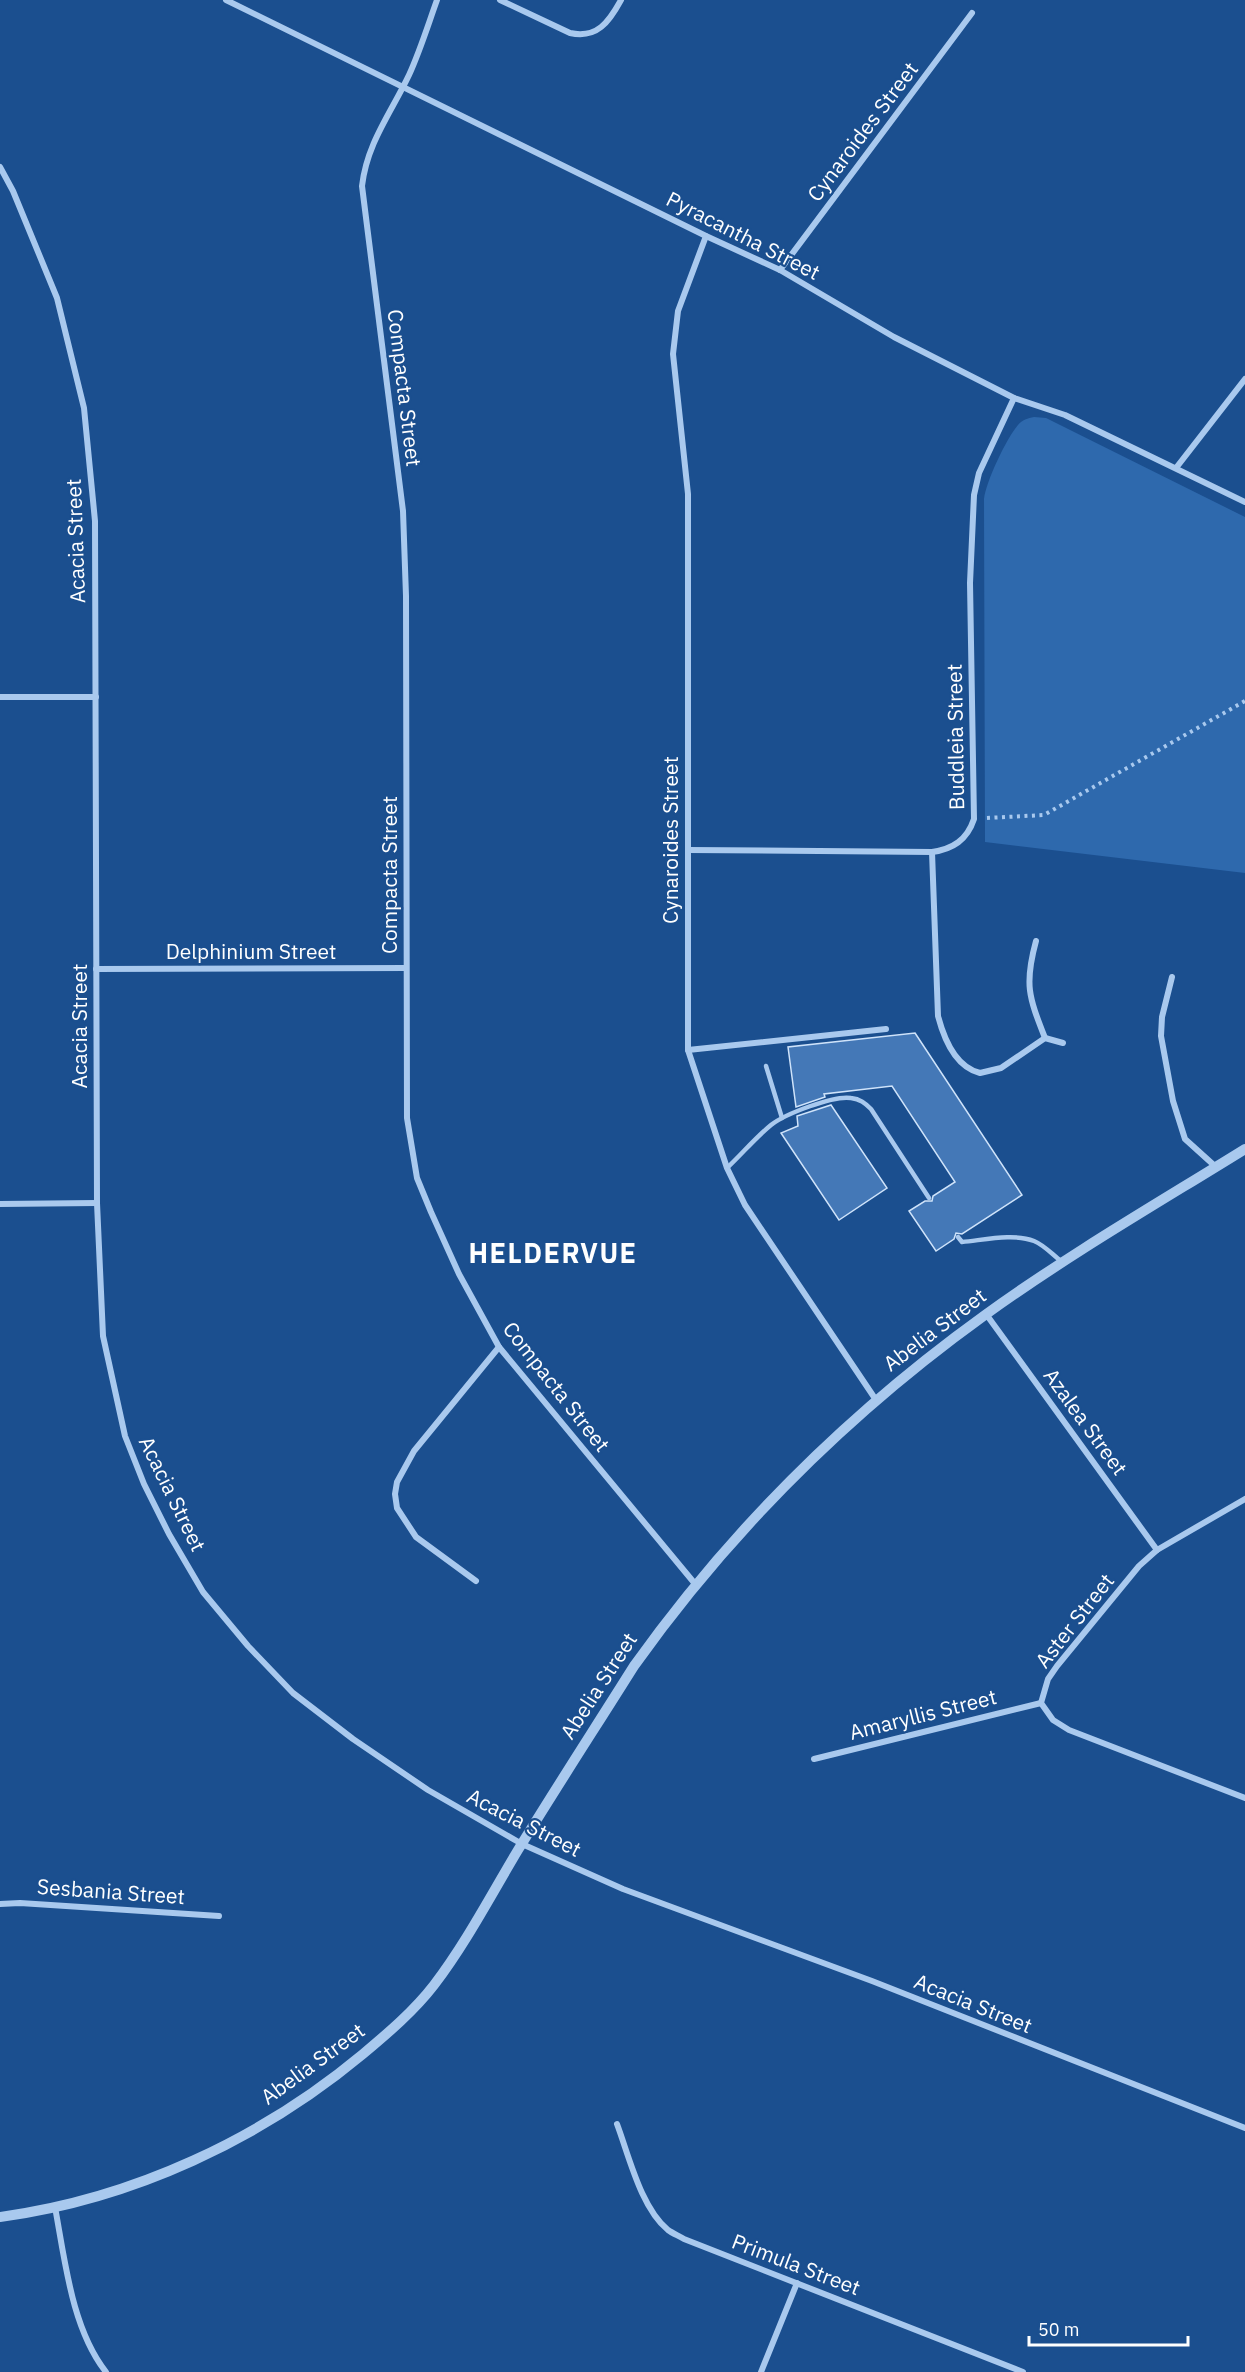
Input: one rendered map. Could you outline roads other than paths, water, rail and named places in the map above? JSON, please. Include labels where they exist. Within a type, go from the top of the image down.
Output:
[{"type":"street","name":"Pyracantha Street","points":[[226,0],[706,236],[780,270],[894,337],[1014,398],[1065,416],[1245,502]]},
{"type":"street","name":"Compacta Street","points":[[437,0],[402,87],[364,165],[362,186],[403,511],[406,608],[407,1118],[417,1178],[459,1274],[499,1347],[696,1585]]},
{"type":"street","points":[[500,0],[578,35],[593,33],[608,23],[621,0]]},
{"type":"street","name":"Cynaroides Street","points":[[780,270],[972,13]]},
{"type":"street","name":"Acacia Street","points":[[0,167],[13,191],[57,298],[84,408],[95,521],[97,1203],[103,1336],[125,1436],[144,1484],[169,1534],[204,1592],[248,1646],[293,1693],[352,1739],[428,1790],[522,1844],[623,1889],[883,1986],[1245,2128]]},
{"type":"street","name":"Cynaroides Street","points":[[706,236],[678,311],[674,354],[688,494],[688,1050],[727,1168],[745,1205],[876,1400]]},
{"type":"street","points":[[1176,468],[1245,379]]},
{"type":"street","name":"Buddleia Street","points":[[688,850],[932,852],[945,850],[962,840],[974,819],[970,583],[974,495],[979,473],[1014,398]]},
{"type":"street","points":[[0,697],[96,697]]},
{"type":"street","points":[[932,852],[938,1016],[942,1033],[953,1052],[963,1065],[972,1071],[989,1072],[1001,1068],[1046,1038]]},
{"type":"street","points":[[1036,941],[1028,978],[1030,997],[1046,1038]]},
{"type":"street","name":"Delphinium Street","points":[[96,969],[406,968]]},
{"type":"street","points":[[1172,977],[1162,1017],[1161,1036],[1173,1101],[1185,1139],[1216,1167]]},
{"type":"street","points":[[688,1050],[886,1029]]},
{"type":"street","points":[[1046,1038],[1064,1044]]},
{"type":"street","name":"Abelia Street","points":[[0,2217],[55,2207],[122,2188],[207,2154],[286,2110],[353,2062],[396,2025],[434,1985],[634,1666],[749,1521],[840,1431],[986,1314],[1245,1149]]},
{"type":"street","points":[[0,1204],[97,1203]]},
{"type":"street","name":"Azalea Street","points":[[986,1314],[1157,1550]]},
{"type":"street","points":[[476,1581],[416,1537],[397,1508],[395,1494],[397,1482],[414,1451],[499,1347]]},
{"type":"street","name":"Aster Street","points":[[1041,1703],[1048,1679],[1056,1666],[1139,1566],[1157,1550],[1245,1499]]},
{"type":"street","points":[[1041,1703],[1053,1720],[1069,1730],[1245,1798]]},
{"type":"street","name":"Amaryllis Street","points":[[814,1759],[1041,1703]]},
{"type":"street","name":"Sesbania Street","points":[[0,1904],[20,1903],[219,1916]]},
{"type":"street","name":"Primula Street","points":[[617,2124],[645,2198],[657,2218],[668,2230],[684,2239],[1023,2372]]},
{"type":"street","points":[[55,2207],[78,2320],[86,2342],[106,2372]]},
{"type":"street","points":[[761,2372],[797,2283]]},
{"type":"lane","points":[[766,1066],[782,1118]]},
{"type":"lane","points":[[727,1168],[782,1118],[841,1097],[864,1102],[871,1109],[929,1198]]},
{"type":"lane","points":[[958,1237],[962,1242],[1004,1238],[1030,1240],[1038,1243],[1063,1263]]},
{"type":"district","name":"HELDERVUE","points":[[553,1254]]}]
